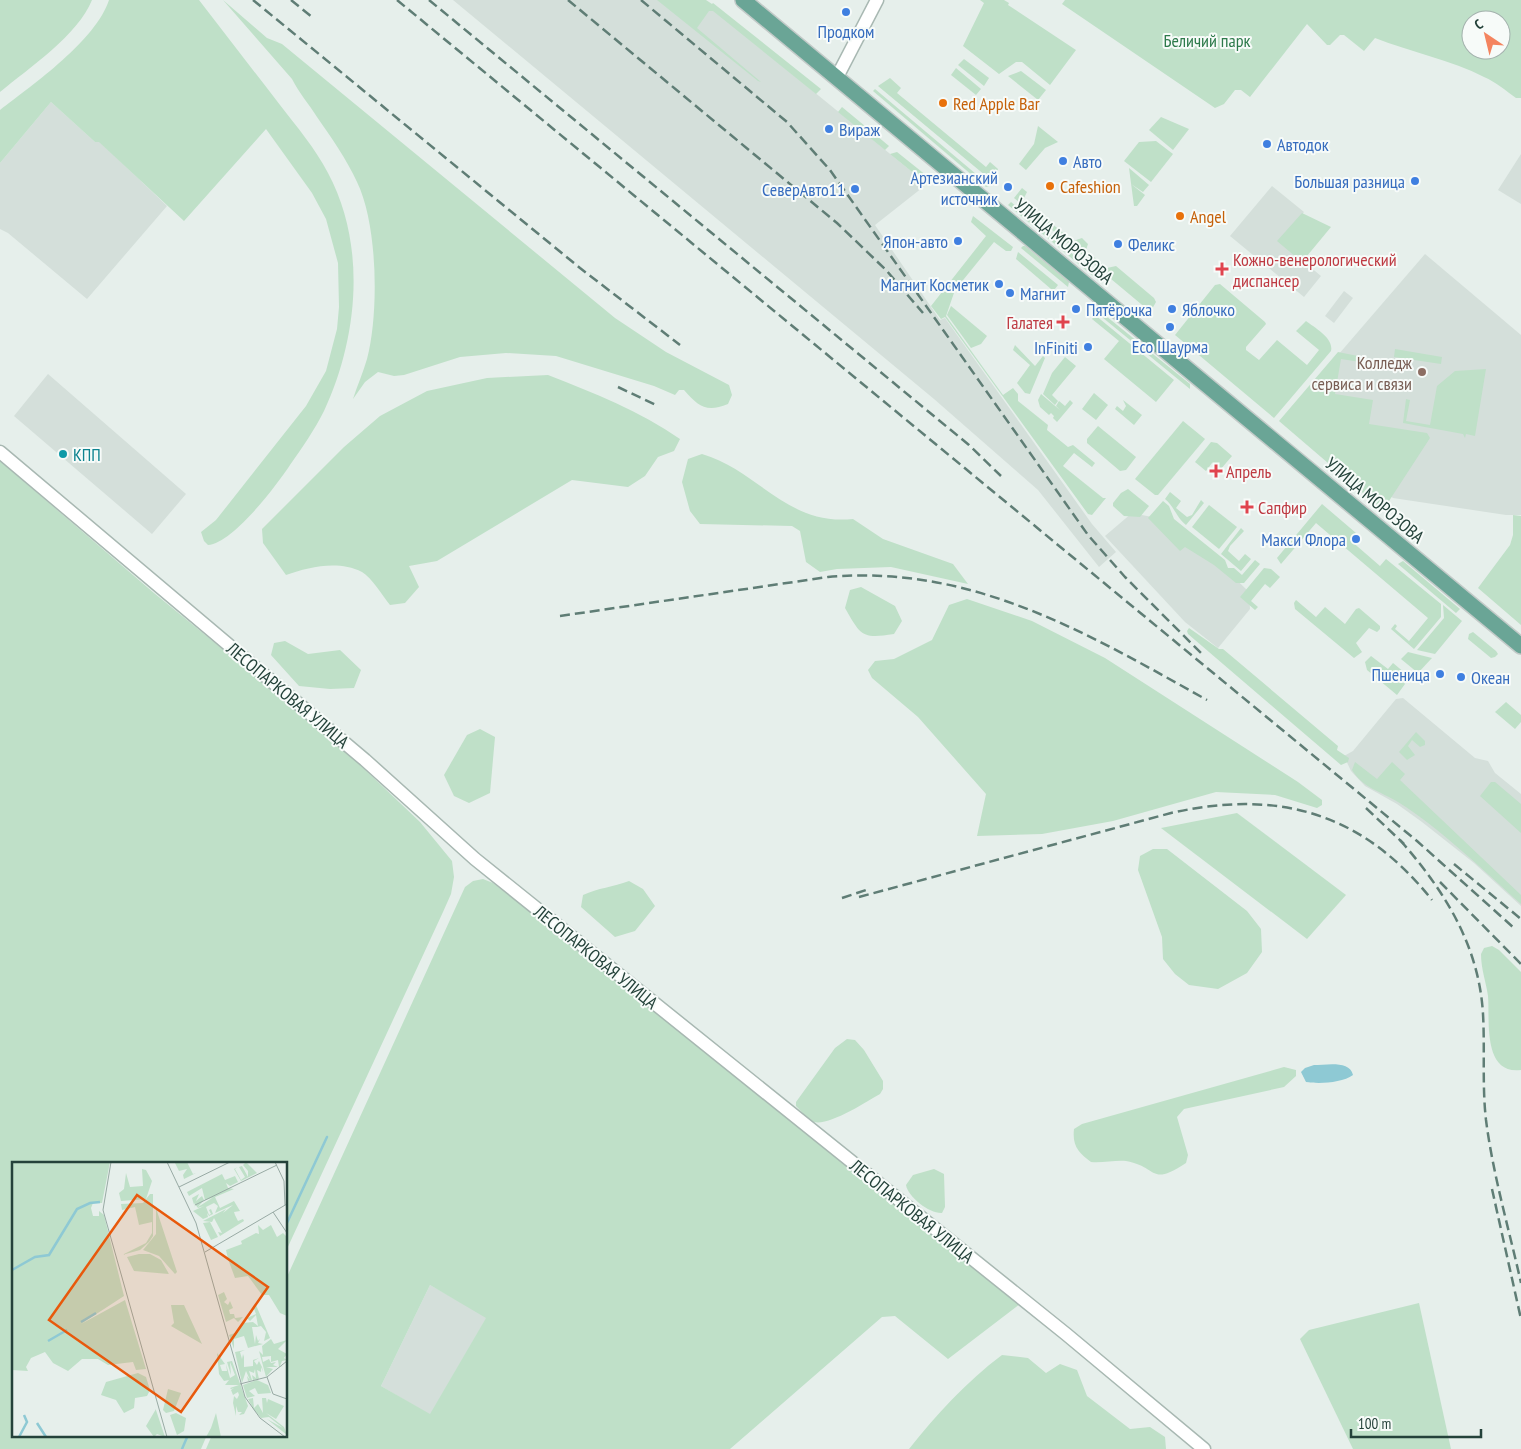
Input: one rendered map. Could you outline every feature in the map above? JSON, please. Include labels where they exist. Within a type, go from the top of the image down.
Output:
[{"type":"main road","name":"УЛИЦА МОРОЗОВА","points":[[743,0],[1521,646]]},
{"type":"street","points":[[837,77],[877,0]]},
{"type":"street","name":"ЛЕСОПАРКОВАЯ УЛИЦА","points":[[0,452],[365,760],[475,859],[1051,1322],[1204,1449]]},
{"type":"shaded area","points":[[453,0],[659,0],[710,7],[927,184],[875,225],[940,320],[945,318],[1092,524],[1116,552],[1099,567],[1038,490],[934,399]]},
{"type":"shaded area","points":[[51,102],[95,142],[99,141],[167,206],[87,299],[8,233],[0,229],[0,163]]},
{"type":"shaded area","points":[[1521,154],[1521,204],[1498,190]]},
{"type":"shaded area","points":[[1272,186],[1304,212],[1279,241],[1321,276],[1304,297],[1230,236]]},
{"type":"shaded area","name":"Колледж сервиса и связи","points":[[1425,254],[1521,335],[1521,515],[1506,515],[1393,498],[1289,412]]},
{"type":"shaded area","points":[[1344,291],[1353,298],[1334,323],[1325,316]]},
{"type":"shaded area","points":[[48,374],[186,494],[152,534],[14,416]]},
{"type":"shaded area","points":[[1132,513],[1152,517],[1215,559],[1249,592],[1250,609],[1218,648],[1185,622],[1105,536]]},
{"type":"shaded area","points":[[1403,698],[1475,758],[1488,761],[1495,773],[1521,794],[1521,906],[1474,863],[1397,804],[1365,786],[1351,771],[1344,756],[1353,751],[1396,699]]},
{"type":"shaded area","points":[[430,1285],[487,1317],[430,1415],[381,1386]]},
{"type":"green space","points":[[0,0],[92,0],[76,26],[52,50],[0,92]]},
{"type":"green space","points":[[109,0],[199,0],[317,155],[328,173],[340,201],[349,231],[353,261],[350,323],[336,383],[324,411],[299,452],[253,512],[229,535],[218,542],[208,545],[204,541],[201,532],[216,520],[306,406],[326,371],[337,329],[339,307],[338,263],[326,219],[312,193],[266,129],[184,221],[99,142],[95,142],[51,102],[0,163],[0,110],[78,46],[102,15]]},
{"type":"green space","points":[[223,0],[267,38],[282,44],[615,318],[666,352],[729,385],[732,395],[728,404],[708,408],[698,404],[684,390],[679,390],[675,395],[654,386],[556,356],[506,353],[460,357],[404,375],[394,376],[378,372],[365,382],[353,399],[367,359],[371,340],[375,295],[373,245],[364,200],[344,157],[292,79]]},
{"type":"green space","points":[[657,0],[706,0],[713,3],[821,89],[816,94],[713,11],[709,11],[697,28],[761,82],[758,81]]},
{"type":"green space","points":[[980,0],[1004,0],[1009,3],[1008,5],[1076,50],[1050,85],[1022,62],[1016,62],[999,74],[963,46],[984,3]]},
{"type":"green space","name":"Беличий парк","points":[[1065,0],[1521,0],[1521,98],[1516,98],[1493,81],[1472,71],[1375,38],[1364,51],[1344,35],[1340,35],[1330,45],[1327,45],[1307,24],[1250,97],[1241,90],[1235,90],[1224,104],[1215,108],[1062,4]]},
{"type":"green space","points":[[964,59],[989,78],[984,86],[958,65]]},
{"type":"green space","points":[[956,68],[981,89],[976,95],[951,75]]},
{"type":"green space","points":[[1021,71],[1046,90],[1038,100],[1008,76]]},
{"type":"green space","points":[[890,78],[901,88],[897,93],[986,167],[990,162],[998,169],[996,175],[986,176],[878,86]]},
{"type":"green space","points":[[875,89],[989,186],[986,187],[873,91]]},
{"type":"green space","points":[[842,107],[889,146],[885,150],[838,112]]},
{"type":"green space","points":[[1161,117],[1189,129],[1173,150],[1149,130]]},
{"type":"green space","points":[[1038,126],[1058,142],[1045,148],[1026,170],[1019,164],[1034,144]]},
{"type":"green space","points":[[1156,141],[1173,154],[1151,182],[1124,161],[1139,142]]},
{"type":"green space","points":[[897,152],[927,176],[927,184],[890,154]]},
{"type":"green space","points":[[1129,168],[1149,185],[1143,192],[1131,184]]},
{"type":"green space","points":[[1131,184],[1145,195],[1137,206],[1134,206]]},
{"type":"green space","points":[[1022,188],[1027,192],[1023,200],[1073,241],[1082,238],[1088,244],[1086,250],[1107,268],[1116,266],[1154,298],[1156,302],[1152,309],[1147,309],[1014,198]]},
{"type":"green space","points":[[1011,202],[1103,280],[1100,282],[1008,205]]},
{"type":"green space","points":[[1302,213],[1331,227],[1302,262],[1277,241]]},
{"type":"green space","points":[[973,216],[1013,247],[1011,251],[1006,251],[994,242],[955,290],[946,316],[1003,395],[1013,388],[1018,394],[1018,401],[1048,425],[1047,430],[1068,447],[1073,445],[1095,463],[1092,467],[1074,453],[1063,466],[1103,498],[1106,498],[1092,515],[1088,514],[945,317],[941,319],[931,306],[986,236],[971,222]]},
{"type":"green space","points":[[1023,246],[1069,282],[1068,287],[1021,248]]},
{"type":"green space","points":[[1018,252],[1058,285],[1051,294],[1049,292],[1051,289],[1016,259]]},
{"type":"green space","points":[[1220,284],[1265,322],[1266,324],[1246,347],[1246,350],[1259,360],[1277,340],[1307,365],[1319,350],[1296,331],[1306,321],[1330,342],[1331,351],[1274,418],[1175,335],[1215,285]]},
{"type":"green space","points":[[951,306],[987,336],[981,344],[971,348],[947,315]]},
{"type":"green space","points":[[1101,312],[1190,384],[1190,389],[1097,313]]},
{"type":"green space","points":[[1095,315],[1174,380],[1156,402],[1104,359],[1119,341],[1092,319]]},
{"type":"green space","points":[[1015,345],[1035,366],[1043,356],[1045,358],[1030,394],[1025,393],[1017,383],[1030,365],[1013,350]]},
{"type":"green space","points":[[1395,349],[1442,357],[1441,364],[1394,357]]},
{"type":"green space","points":[[1338,352],[1363,357],[1367,363],[1341,359],[1335,394],[1373,400],[1369,424],[1427,433],[1430,438],[1389,501],[1382,506],[1377,505],[1279,421]]},
{"type":"green space","points":[[1065,357],[1076,366],[1052,395],[1058,401],[1055,405],[1043,394],[1052,373]]},
{"type":"green space","points":[[1486,369],[1475,436],[1466,434],[1465,438],[1463,434],[1403,423],[1406,399],[1410,400],[1406,421],[1430,425],[1437,386],[1455,371]]},
{"type":"green space","points":[[548,375],[616,403],[665,429],[680,439],[674,451],[658,457],[645,476],[628,487],[572,480],[437,561],[409,566],[419,587],[405,603],[390,605],[369,578],[353,568],[324,566],[304,569],[286,575],[263,543],[262,529],[344,447],[380,416],[427,391],[487,378]]},
{"type":"green space","points":[[1094,393],[1108,405],[1096,420],[1082,409]]},
{"type":"green space","points":[[1041,394],[1060,410],[1056,406],[1059,401],[1065,406],[1070,400],[1073,403],[1057,422],[1051,413],[1049,415],[1040,407],[1038,400]]},
{"type":"green space","points":[[1123,400],[1142,415],[1134,425],[1115,409],[1117,406],[1123,411],[1126,406]]},
{"type":"green space","points":[[1183,421],[1205,439],[1158,495],[1155,495],[1135,479]]},
{"type":"green space","points":[[1098,426],[1136,457],[1126,470],[1120,471],[1087,443],[1087,439]]},
{"type":"green space","points":[[1211,442],[1217,443],[1232,456],[1220,470],[1212,463],[1206,471],[1195,462]]},
{"type":"green space","points":[[702,454],[740,472],[791,506],[809,514],[830,519],[853,519],[883,539],[953,564],[968,584],[891,567],[837,569],[820,572],[806,562],[800,531],[792,526],[700,524],[690,511],[682,482],[688,459]]},
{"type":"green space","points":[[0,461],[154,593],[337,743],[420,822],[452,861],[454,877],[451,894],[288,1247],[288,1162],[12,1162],[12,1436],[207,1436],[201,1449],[0,1449]]},
{"type":"green space","points":[[1128,489],[1149,506],[1140,517],[1124,516],[1113,506],[1113,503],[1121,493]]},
{"type":"green space","points":[[1170,492],[1181,501],[1176,508],[1187,517],[1192,515],[1201,500],[1204,503],[1186,525],[1165,499]]},
{"type":"green space","points":[[1163,501],[1169,506],[1174,519],[1225,560],[1228,568],[1234,568],[1242,575],[1255,560],[1260,564],[1244,583],[1236,583],[1214,565],[1185,547],[1180,551],[1148,518]]},
{"type":"green space","points":[[1322,504],[1356,533],[1350,540],[1380,566],[1386,559],[1441,604],[1441,617],[1414,649],[1391,629],[1395,624],[1397,626],[1395,629],[1409,641],[1428,618],[1316,523],[1281,564],[1277,558]]},
{"type":"green space","points":[[1209,505],[1237,527],[1219,549],[1192,527]]},
{"type":"green space","points":[[1513,515],[1521,516],[1521,625],[1478,588],[1510,545],[1513,535]]},
{"type":"green space","points":[[1241,528],[1244,531],[1230,546],[1228,551],[1239,561],[1245,554],[1251,559],[1241,571],[1221,554]]},
{"type":"green space","points":[[1403,561],[1460,609],[1456,613],[1398,564]]},
{"type":"green space","points":[[1264,568],[1271,569],[1280,577],[1270,588],[1265,584],[1251,601],[1258,607],[1255,610],[1240,597]]},
{"type":"green space","points":[[861,587],[895,606],[902,621],[894,634],[869,635],[859,630],[855,625],[845,608],[850,590]]},
{"type":"green space","points":[[967,599],[1032,621],[1105,658],[1298,782],[1322,800],[1322,805],[1317,808],[1275,795],[1216,792],[1113,821],[1042,834],[977,836],[986,794],[918,717],[872,678],[868,670],[875,661],[894,659],[932,640],[949,605]]},
{"type":"green space","points":[[1296,600],[1316,617],[1325,607],[1345,624],[1356,609],[1359,608],[1380,626],[1380,629],[1377,632],[1369,628],[1356,643],[1362,652],[1354,658],[1295,609],[1294,603]]},
{"type":"green space","points":[[1443,605],[1462,621],[1435,654],[1417,650],[1444,618]]},
{"type":"green space","points":[[1189,628],[1219,649],[1223,649],[1338,746],[1337,750],[1349,758],[1348,762],[1341,765],[1188,634]]},
{"type":"green space","points":[[1473,632],[1496,651],[1498,654],[1495,657],[1491,658],[1468,639],[1469,634]]},
{"type":"green space","points":[[285,641],[308,654],[340,650],[361,670],[354,688],[330,689],[299,686],[271,655],[274,643]]},
{"type":"green space","points":[[1408,652],[1432,658],[1418,673],[1401,659]]},
{"type":"green space","points":[[1371,656],[1388,669],[1393,663],[1405,673],[1403,681],[1405,684],[1397,695],[1367,670],[1365,662]]},
{"type":"green space","points":[[1506,702],[1521,715],[1521,722],[1515,729],[1495,712]]},
{"type":"green space","points":[[480,729],[495,737],[490,793],[469,803],[454,796],[444,775],[467,735]]},
{"type":"green space","points":[[1416,732],[1425,741],[1425,745],[1420,747],[1412,740],[1408,746],[1415,755],[1407,760],[1399,752]]},
{"type":"green space","points":[[1355,762],[1377,779],[1392,762],[1405,774],[1400,780],[1521,895],[1521,904],[1430,824],[1398,802],[1372,789],[1361,781],[1352,770]]},
{"type":"green space","points":[[1491,782],[1495,782],[1521,804],[1521,833],[1480,796]]},
{"type":"green space","points":[[1237,813],[1346,895],[1307,939],[1161,828]]},
{"type":"green space","points":[[1153,849],[1167,849],[1247,911],[1261,929],[1262,952],[1247,973],[1218,989],[1189,985],[1175,974],[1163,959],[1162,937],[1138,870],[1140,856]]},
{"type":"green space","points":[[483,879],[493,883],[1020,1304],[948,1359],[895,1316],[882,1317],[730,1449],[206,1449],[212,1436],[288,1436],[288,1275],[465,887],[473,881]],"holes":[[[430,1285],[486,1318],[430,1414],[381,1386]]]},
{"type":"green space","points":[[629,881],[643,889],[655,906],[635,931],[615,937],[581,907],[583,895]]},
{"type":"green space","points":[[1492,946],[1499,950],[1521,972],[1521,1070],[1508,1069],[1500,1064],[1494,1055],[1491,1044],[1488,996],[1481,954],[1484,948]]},
{"type":"green space","points":[[847,1039],[855,1040],[864,1050],[883,1081],[883,1089],[880,1094],[838,1117],[814,1122],[796,1106],[796,1102],[835,1048]]},
{"type":"green space","points":[[1284,1067],[1296,1070],[1296,1076],[1284,1087],[1184,1109],[1177,1117],[1188,1155],[1186,1163],[1166,1174],[1155,1173],[1126,1161],[1091,1162],[1075,1145],[1074,1129],[1082,1124]]},
{"type":"green space","points":[[934,1169],[944,1174],[945,1207],[942,1213],[932,1211],[920,1204],[911,1195],[906,1185],[913,1175]]},
{"type":"green space","points":[[1419,1303],[1451,1449],[1353,1449],[1300,1339],[1309,1330]]},
{"type":"green space","points":[[1002,1355],[1028,1358],[1046,1373],[1060,1364],[1077,1370],[1087,1396],[1130,1429],[1150,1427],[1165,1437],[1166,1449],[909,1449],[952,1399]]},
{"type":"water","points":[[1314,1065],[1343,1065],[1351,1070],[1353,1075],[1343,1080],[1330,1082],[1306,1082],[1301,1072],[1305,1068]]},
{"type":"waterway","points":[[288,1221],[327,1137]]},
{"type":"waterway","points":[[182,1449],[188,1436]]},
{"type":"railway","points":[[253,0],[580,268],[680,345]]},
{"type":"railway","points":[[291,0],[312,17]]},
{"type":"railway","points":[[397,0],[1417,841],[1514,928]]},
{"type":"railway","points":[[429,0],[969,445],[1001,476]]},
{"type":"railway","points":[[568,0],[837,223],[886,270],[923,313]]},
{"type":"railway","points":[[641,0],[787,122],[830,170],[1088,535],[1125,577],[1204,656]]},
{"type":"railway","points":[[618,387],[656,405]]},
{"type":"railway","points":[[560,616],[828,577],[880,576],[931,581],[979,593],[1026,608],[1072,628],[1207,700]]},
{"type":"railway","points":[[859,897],[1171,813],[1210,806],[1247,804],[1282,807],[1315,814],[1347,827],[1377,846],[1405,870],[1432,900]]},
{"type":"railway","points":[[1366,808],[1404,844]]},
{"type":"railway","points":[[1400,840],[1445,899],[1467,942],[1475,965],[1483,1014],[1484,1094],[1489,1141],[1521,1283]]},
{"type":"railway","points":[[1454,864],[1521,919]]},
{"type":"railway","points":[[1440,882],[1521,964]]},
{"type":"railway","points":[[842,898],[866,890]]},
{"type":"railway","points":[[1492,1189],[1521,1319]]},
{"type":"place","name":"Продком","points":[[846,12]]},
{"type":"place","name":"Red Apple Bar","points":[[943,103]]},
{"type":"place","name":"Вираж","points":[[829,129]]},
{"type":"place","name":"Автодок","points":[[1267,144]]},
{"type":"place","name":"Авто","points":[[1063,161]]},
{"type":"place","name":"Большая разница","points":[[1415,181]]},
{"type":"place","name":"Cafeshion","points":[[1050,186]]},
{"type":"place","name":"Артезианский источник","points":[[1008,187]]},
{"type":"place","name":"СеверАвто11","points":[[855,189]]},
{"type":"place","name":"Angel","points":[[1180,216]]},
{"type":"place","name":"Япон-авто","points":[[958,241]]},
{"type":"place","name":"Феликс","points":[[1118,244]]},
{"type":"place","name":"Кожно-венерологический диспансер","points":[[1222,269]]},
{"type":"place","name":"Магнит Косметик","points":[[999,284]]},
{"type":"place","name":"Магнит","points":[[1010,293]]},
{"type":"place","name":"Пятёрочка","points":[[1076,309]]},
{"type":"place","name":"Яблочко","points":[[1172,309]]},
{"type":"place","name":"Галатея","points":[[1063,322]]},
{"type":"place","name":"Eco Шаурма","points":[[1170,327]]},
{"type":"place","name":"InFiniti","points":[[1088,347]]},
{"type":"place","name":"Колледж сервиса и связи","points":[[1422,372]]},
{"type":"place","name":"КПП","points":[[63,454]]},
{"type":"place","name":"Апрель","points":[[1216,471]]},
{"type":"place","name":"Сапфир","points":[[1247,507]]},
{"type":"place","name":"Макси Флора","points":[[1356,539]]},
{"type":"place","name":"Пшеница","points":[[1440,674]]},
{"type":"place","name":"Океан","points":[[1461,677]]}]
